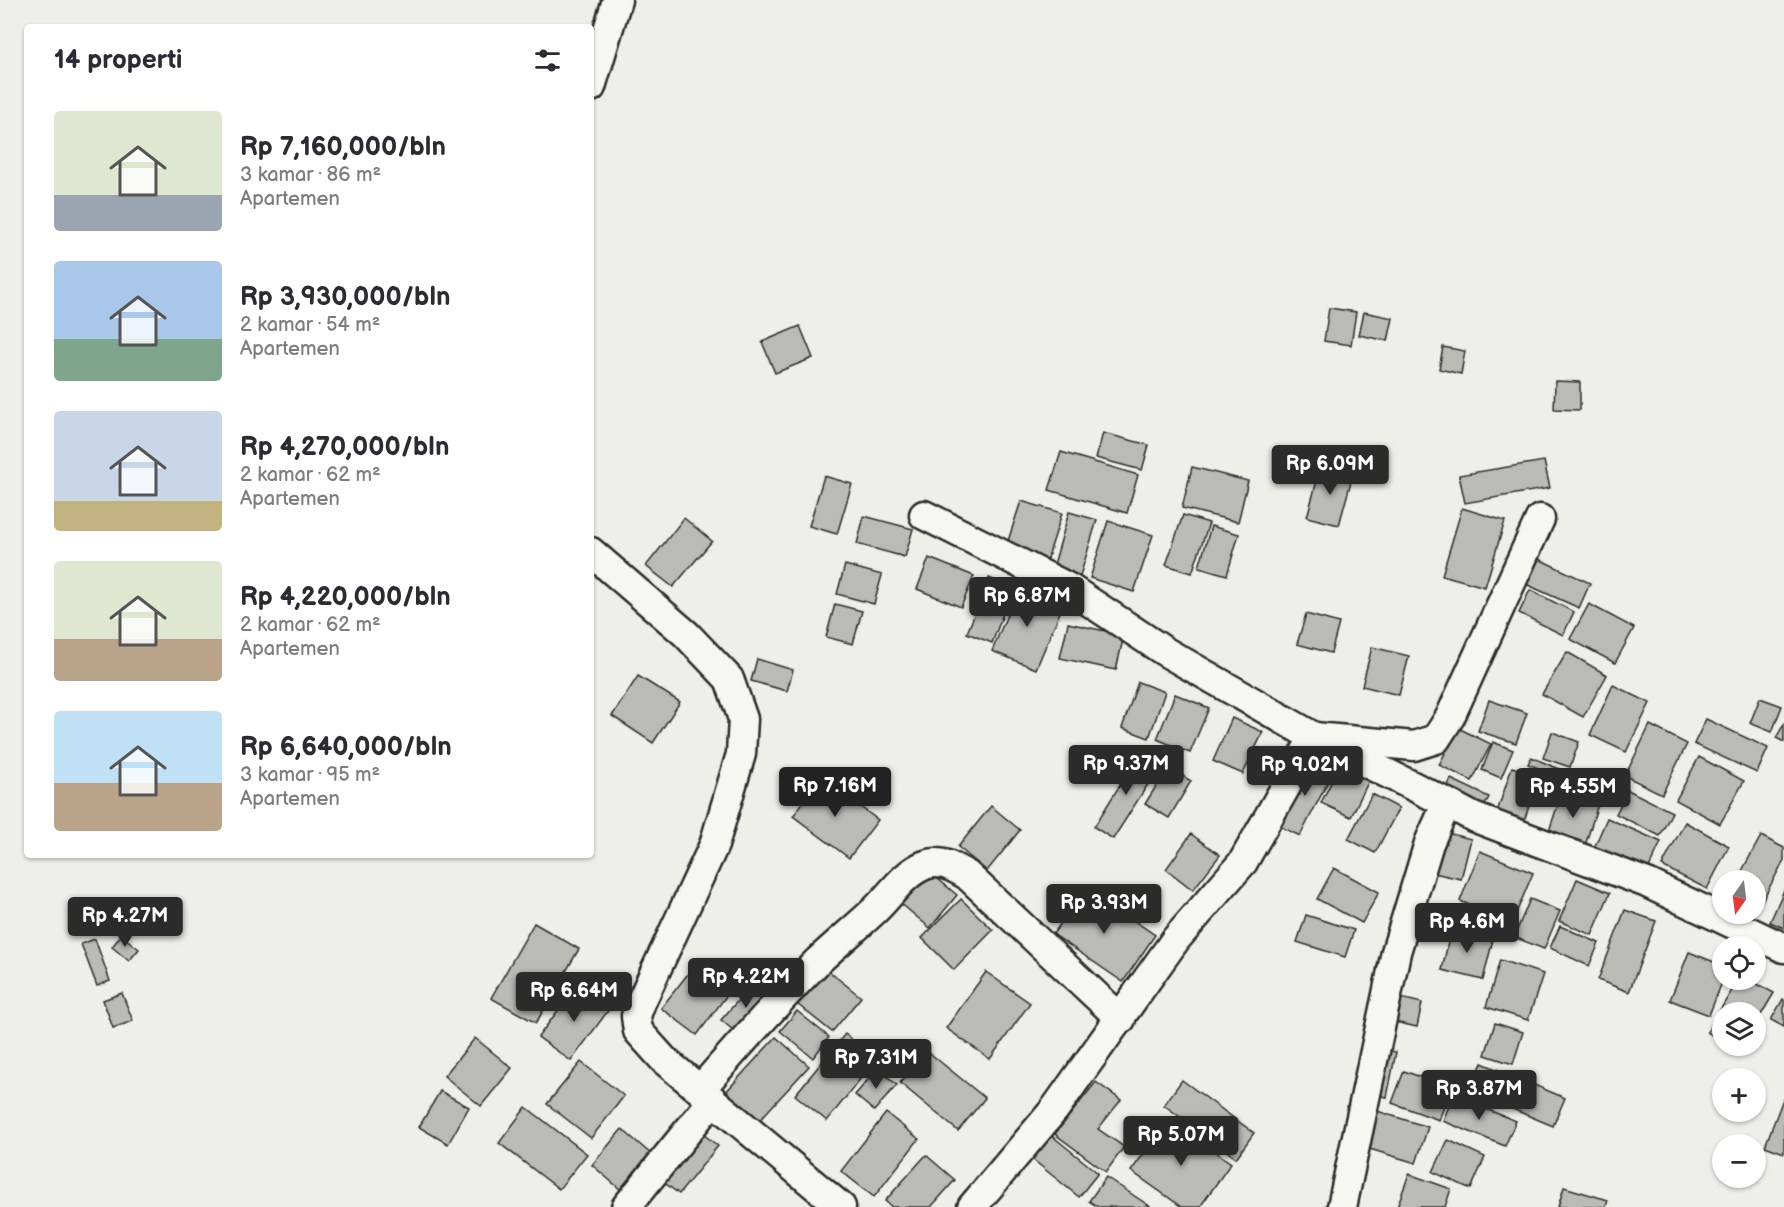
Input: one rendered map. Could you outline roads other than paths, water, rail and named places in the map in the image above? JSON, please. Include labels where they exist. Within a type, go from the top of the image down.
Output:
[{"type":"street","points":[[594,77],[617,0]]},
{"type":"street","points":[[924,515],[1069,588],[1164,651],[1314,737],[1473,817],[1647,883],[1784,948]]},
{"type":"street","points":[[1314,737],[1414,746],[1436,739],[1450,717],[1540,519]]},
{"type":"street","points":[[594,555],[686,634],[729,679],[743,719],[741,754],[714,845],[636,1016],[638,1032],[664,1060],[841,1207]]},
{"type":"street","points":[[972,1207],[1054,1110],[1176,939],[1243,862],[1314,737]]},
{"type":"street","points":[[1342,1207],[1396,952],[1429,843],[1447,803]]},
{"type":"street","points":[[626,1207],[762,1019],[910,874],[924,865],[938,862],[951,865],[967,875],[1121,1018]]}]
